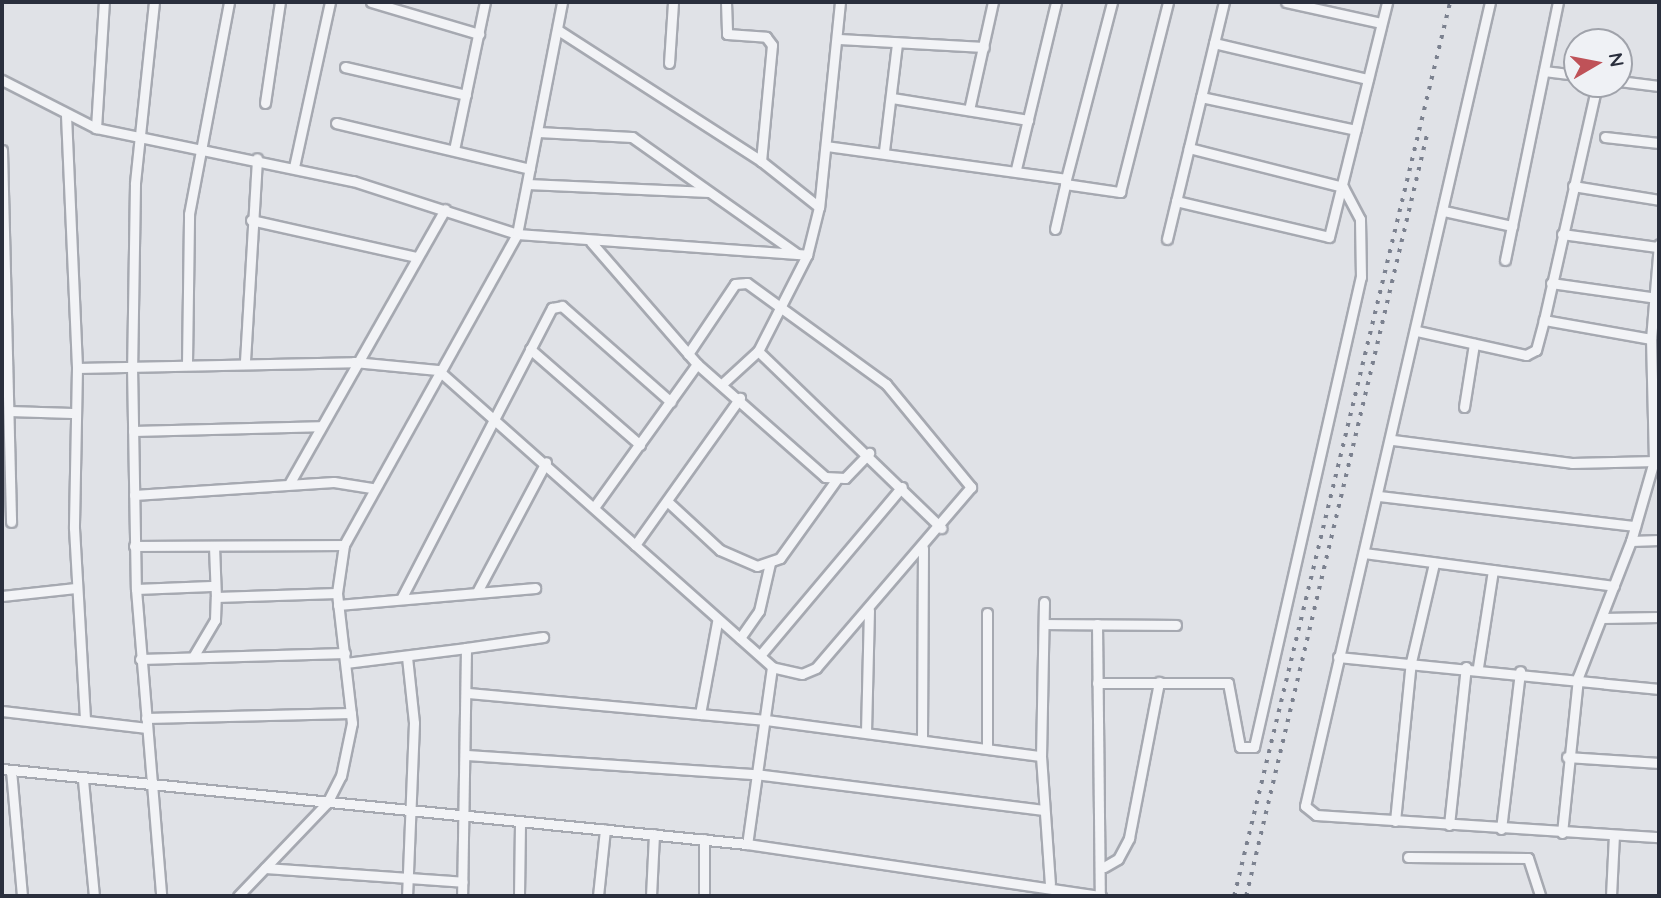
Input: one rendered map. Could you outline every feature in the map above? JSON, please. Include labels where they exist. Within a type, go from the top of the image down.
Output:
[{"type":"street","points":[[96,128],[104,2]]},
{"type":"street","points":[[154,2],[141,136],[132,366],[136,589],[161,896]]},
{"type":"street","points":[[187,363],[189,214],[229,2]]},
{"type":"street","points":[[265,103],[280,2]]},
{"type":"street","points":[[294,167],[330,2]]},
{"type":"street","points":[[371,2],[479,34]]},
{"type":"street","points":[[453,150],[485,2]]},
{"type":"street","points":[[238,896],[327,803],[350,748],[351,713],[337,593],[344,545],[372,488],[517,234],[562,2]]},
{"type":"street","points":[[669,63],[673,2]]},
{"type":"street","points":[[726,2],[727,34],[766,37],[772,45],[761,161]]},
{"type":"street","points":[[722,384],[758,351],[807,255],[819,207],[840,2]]},
{"type":"street","points":[[970,110],[993,2]]},
{"type":"street","points":[[1016,169],[1056,2]]},
{"type":"street","points":[[1055,229],[1112,2]]},
{"type":"street","points":[[826,146],[1016,169],[1065,182],[1120,192],[1168,2]]},
{"type":"street","points":[[1167,239],[1224,2]]},
{"type":"street","points":[[1286,2],[1381,23]]},
{"type":"street","points":[[1176,201],[1326,237],[1343,187],[1387,2]]},
{"type":"street","points":[[1490,2],[1393,440],[1338,657],[1305,806],[1316,815],[1562,833],[1659,837]]},
{"type":"street","points":[[1505,260],[1558,2]]},
{"type":"street","points":[[558,30],[761,161],[819,207]]},
{"type":"street","points":[[838,39],[984,47]]},
{"type":"street","points":[[884,151],[897,43]]},
{"type":"street","points":[[1214,43],[1368,79]]},
{"type":"street","points":[[345,67],[466,95]]},
{"type":"street","points":[[1544,71],[1563,73]]},
{"type":"street","points":[[2,80],[96,128],[202,146],[294,167],[445,209],[517,234],[591,242],[807,255]]},
{"type":"street","points":[[1633,82],[1659,86]]},
{"type":"street","points":[[1201,97],[1356,130]]},
{"type":"street","points":[[892,98],[1028,120]]},
{"type":"street","points":[[1417,331],[1530,355],[1544,320],[1594,98]]},
{"type":"street","points":[[66,115],[77,368],[72,413],[76,588],[85,720]]},
{"type":"street","points":[[336,123],[530,169]]},
{"type":"street","points":[[538,132],[624,133],[796,253]]},
{"type":"street","points":[[1605,137],[1659,144]]},
{"type":"street","points":[[1097,683],[1228,683],[1240,747],[1254,747],[1361,277],[1360,219],[1343,187],[1189,148]]},
{"type":"street","points":[[2,150],[9,411],[5,469],[11,522]]},
{"type":"street","points":[[245,362],[251,220],[257,158]]},
{"type":"street","points":[[527,184],[711,192]]},
{"type":"street","points":[[1573,186],[1659,200]]},
{"type":"street","points":[[289,484],[354,362],[445,209]]},
{"type":"street","points":[[1444,211],[1512,226]]},
{"type":"street","points":[[251,220],[417,257]]},
{"type":"street","points":[[1562,234],[1658,246],[1657,298],[1651,340],[1656,461],[1631,541],[1578,677],[1567,757],[1562,833]]},
{"type":"street","points":[[591,242],[697,363],[836,480]]},
{"type":"street","points":[[688,354],[735,284],[747,283],[886,384],[971,487],[941,528],[810,672],[772,667]]},
{"type":"street","points":[[1551,283],[1657,298]]},
{"type":"street","points":[[401,599],[552,308],[562,306],[671,402]]},
{"type":"street","points":[[1544,320],[1651,340]]},
{"type":"street","points":[[1464,407],[1474,344]]},
{"type":"street","points":[[530,349],[640,445]]},
{"type":"street","points":[[758,351],[869,453],[941,528]]},
{"type":"street","points":[[77,368],[187,363],[354,362],[438,370],[595,506],[717,622],[762,653],[772,667],[747,844]]},
{"type":"street","points":[[595,506],[697,363]]},
{"type":"street","points":[[635,545],[740,398]]},
{"type":"street","points":[[9,411],[72,413]]},
{"type":"street","points":[[133,431],[319,426]]},
{"type":"street","points":[[1393,440],[1572,463],[1656,461]]},
{"type":"street","points":[[740,638],[759,611],[770,563],[789,548],[836,480],[869,453]]},
{"type":"street","points":[[477,592],[545,463]]},
{"type":"street","points":[[134,495],[351,482],[372,488]]},
{"type":"street","points":[[762,653],[902,487]]},
{"type":"street","points":[[1379,496],[1635,526]]},
{"type":"street","points":[[667,501],[720,550],[740,562],[770,563]]},
{"type":"street","points":[[1631,541],[1659,540]]},
{"type":"street","points":[[134,546],[344,545]]},
{"type":"street","points":[[193,657],[215,620],[216,597],[211,586],[214,546]]},
{"type":"street","points":[[922,739],[923,548]]},
{"type":"street","points":[[1364,553],[1614,586]]},
{"type":"street","points":[[1395,821],[1412,662],[1434,563]]},
{"type":"street","points":[[1478,667],[1493,570]]},
{"type":"street","points":[[136,589],[211,586]]},
{"type":"street","points":[[2,596],[76,588]]},
{"type":"street","points":[[338,605],[536,588]]},
{"type":"street","points":[[216,597],[337,593]]},
{"type":"street","points":[[1044,602],[1041,756],[1050,884]]},
{"type":"street","points":[[866,732],[869,610]]},
{"type":"street","points":[[987,614],[987,748]]},
{"type":"street","points":[[1602,618],[1659,617]]},
{"type":"street","points":[[701,714],[717,622]]},
{"type":"street","points":[[1044,624],[1176,625]]},
{"type":"street","points":[[22,896],[6,770],[152,787],[704,839],[1050,884],[1100,896],[1104,867],[1097,624]]},
{"type":"street","points":[[140,659],[407,657],[543,637]]},
{"type":"street","points":[[462,896],[468,694],[466,648]]},
{"type":"street","points":[[407,657],[414,723],[408,811],[407,896]]},
{"type":"street","points":[[1338,657],[1520,671],[1659,689]]},
{"type":"street","points":[[1449,825],[1466,667]]},
{"type":"street","points":[[1502,829],[1520,671]]},
{"type":"street","points":[[1104,867],[1118,859],[1129,838],[1159,682]]},
{"type":"street","points":[[468,694],[766,720],[1041,756]]},
{"type":"street","points":[[2,711],[147,729]]},
{"type":"street","points":[[146,718],[351,713]]},
{"type":"street","points":[[467,755],[755,774],[1044,810]]},
{"type":"street","points":[[1567,757],[1659,763]]},
{"type":"street","points":[[83,780],[93,896]]},
{"type":"street","points":[[519,896],[520,822]]},
{"type":"street","points":[[598,896],[605,830]]},
{"type":"street","points":[[651,896],[654,834]]},
{"type":"street","points":[[1611,896],[1614,835]]},
{"type":"street","points":[[704,839],[704,896]]},
{"type":"street","points":[[1408,857],[1528,858],[1540,896]]},
{"type":"street","points":[[265,868],[463,882]]},
{"type":"railway","points":[[1234,896],[1450,2]]},
{"type":"railway","points":[[1246,896],[1427,134]]}]
